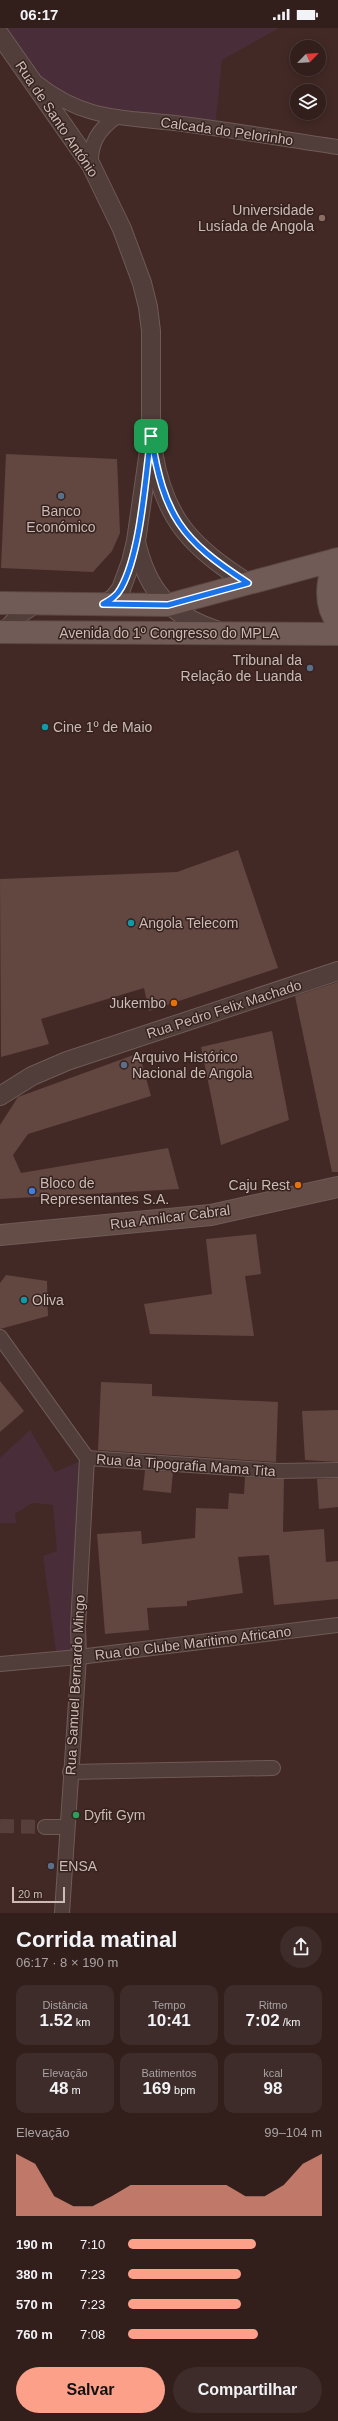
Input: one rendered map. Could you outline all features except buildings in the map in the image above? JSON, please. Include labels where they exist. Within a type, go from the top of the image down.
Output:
[{"type":"main road","name":"Avenida do 1º Congresso do MPLA","points":[[0,603],[168,605],[336,560]]},
{"type":"main road","points":[[336,560],[328,580],[327,594],[330,607],[338,623]]},
{"type":"main road","name":"Avenida do 1º Congresso do MPLA","points":[[1,632],[338,634]]},
{"type":"main road","name":"Rua Amilcar Cabral","points":[[0,1235],[211,1215],[338,1186]]},
{"type":"street","name":"Rua de Santo António","points":[[0,35],[91,165],[122,229],[142,283],[148,307],[151,331],[151,436],[136,541],[131,562],[121,589],[113,598],[103,604]]},
{"type":"street","name":"Calcada do Pelorinho","points":[[26,73],[64,102],[93,114],[190,125],[338,147]]},
{"type":"street","points":[[91,165],[94,139],[102,127],[116,117]]},
{"type":"street","name":"Rua de Santo António","points":[[151,436],[161,487],[167,504],[176,520],[203,551],[248,583]]},
{"type":"street","name":"Rua de Santo António","points":[[136,541],[146,572],[168,605],[189,620],[224,633]]},
{"type":"street","points":[[1,632],[12,621],[40,604]]},
{"type":"street","name":"Rua Pedro Felix Machado","points":[[0,1096],[32,1076],[67,1061],[338,971]]},
{"type":"street","name":"Rua da Tipografia Mama Tita","points":[[0,1337],[87,1458],[278,1471],[338,1470]]},
{"type":"street","name":"Rua Samuel Bernardo Mingo","points":[[62,1913],[66,1827],[79,1657],[78,1627],[87,1458]]},
{"type":"street","name":"Rua do Clube Maritimo Africano","points":[[0,1664],[79,1657],[338,1625]]},
{"type":"street","points":[[70,1772],[273,1768]]},
{"type":"street","points":[[45,1827],[66,1827]]},
{"type":"shaded area","points":[[0,28],[279,28],[222,60],[215,129],[116,117],[48,92]]},
{"type":"shaded area","points":[[30,1430],[55,1472],[87,1458],[79,1657],[57,1659],[43,1556],[57,1551],[53,1505],[32,1503],[15,1514],[16,1523],[0,1523],[0,1458]]},
{"type":"tunnel","points":[[0,1826],[45,1827]]},
{"type":"place","name":"Universidade Lusíada de Angola","points":[[322,218]]},
{"type":"place","name":"Banco Económico","points":[[61,496]]},
{"type":"place","name":"Tribunal da Relação de Luanda","points":[[310,668]]},
{"type":"place","name":"Cine 1º de Maio","points":[[45,727]]},
{"type":"place","name":"Angola Telecom","points":[[131,923]]},
{"type":"place","name":"Jukembo","points":[[174,1003]]},
{"type":"place","name":"Arquivo Histórico Nacional de Angola","points":[[124,1065]]},
{"type":"place","name":"Caju Rest","points":[[298,1185]]},
{"type":"place","name":"Bloco de Representantes S.A.","points":[[32,1191]]},
{"type":"place","name":"Oliva","points":[[24,1300]]},
{"type":"place","name":"Dyfit Gym","points":[[76,1815]]},
{"type":"place","name":"ENSA","points":[[51,1866]]},
{"type":"route","points":[[151,436],[156,470],[161,487],[167,504],[176,520],[196,545],[212,559],[248,583],[168,605],[103,604],[113,598],[121,589],[131,562],[136,541],[151,436]]}]
